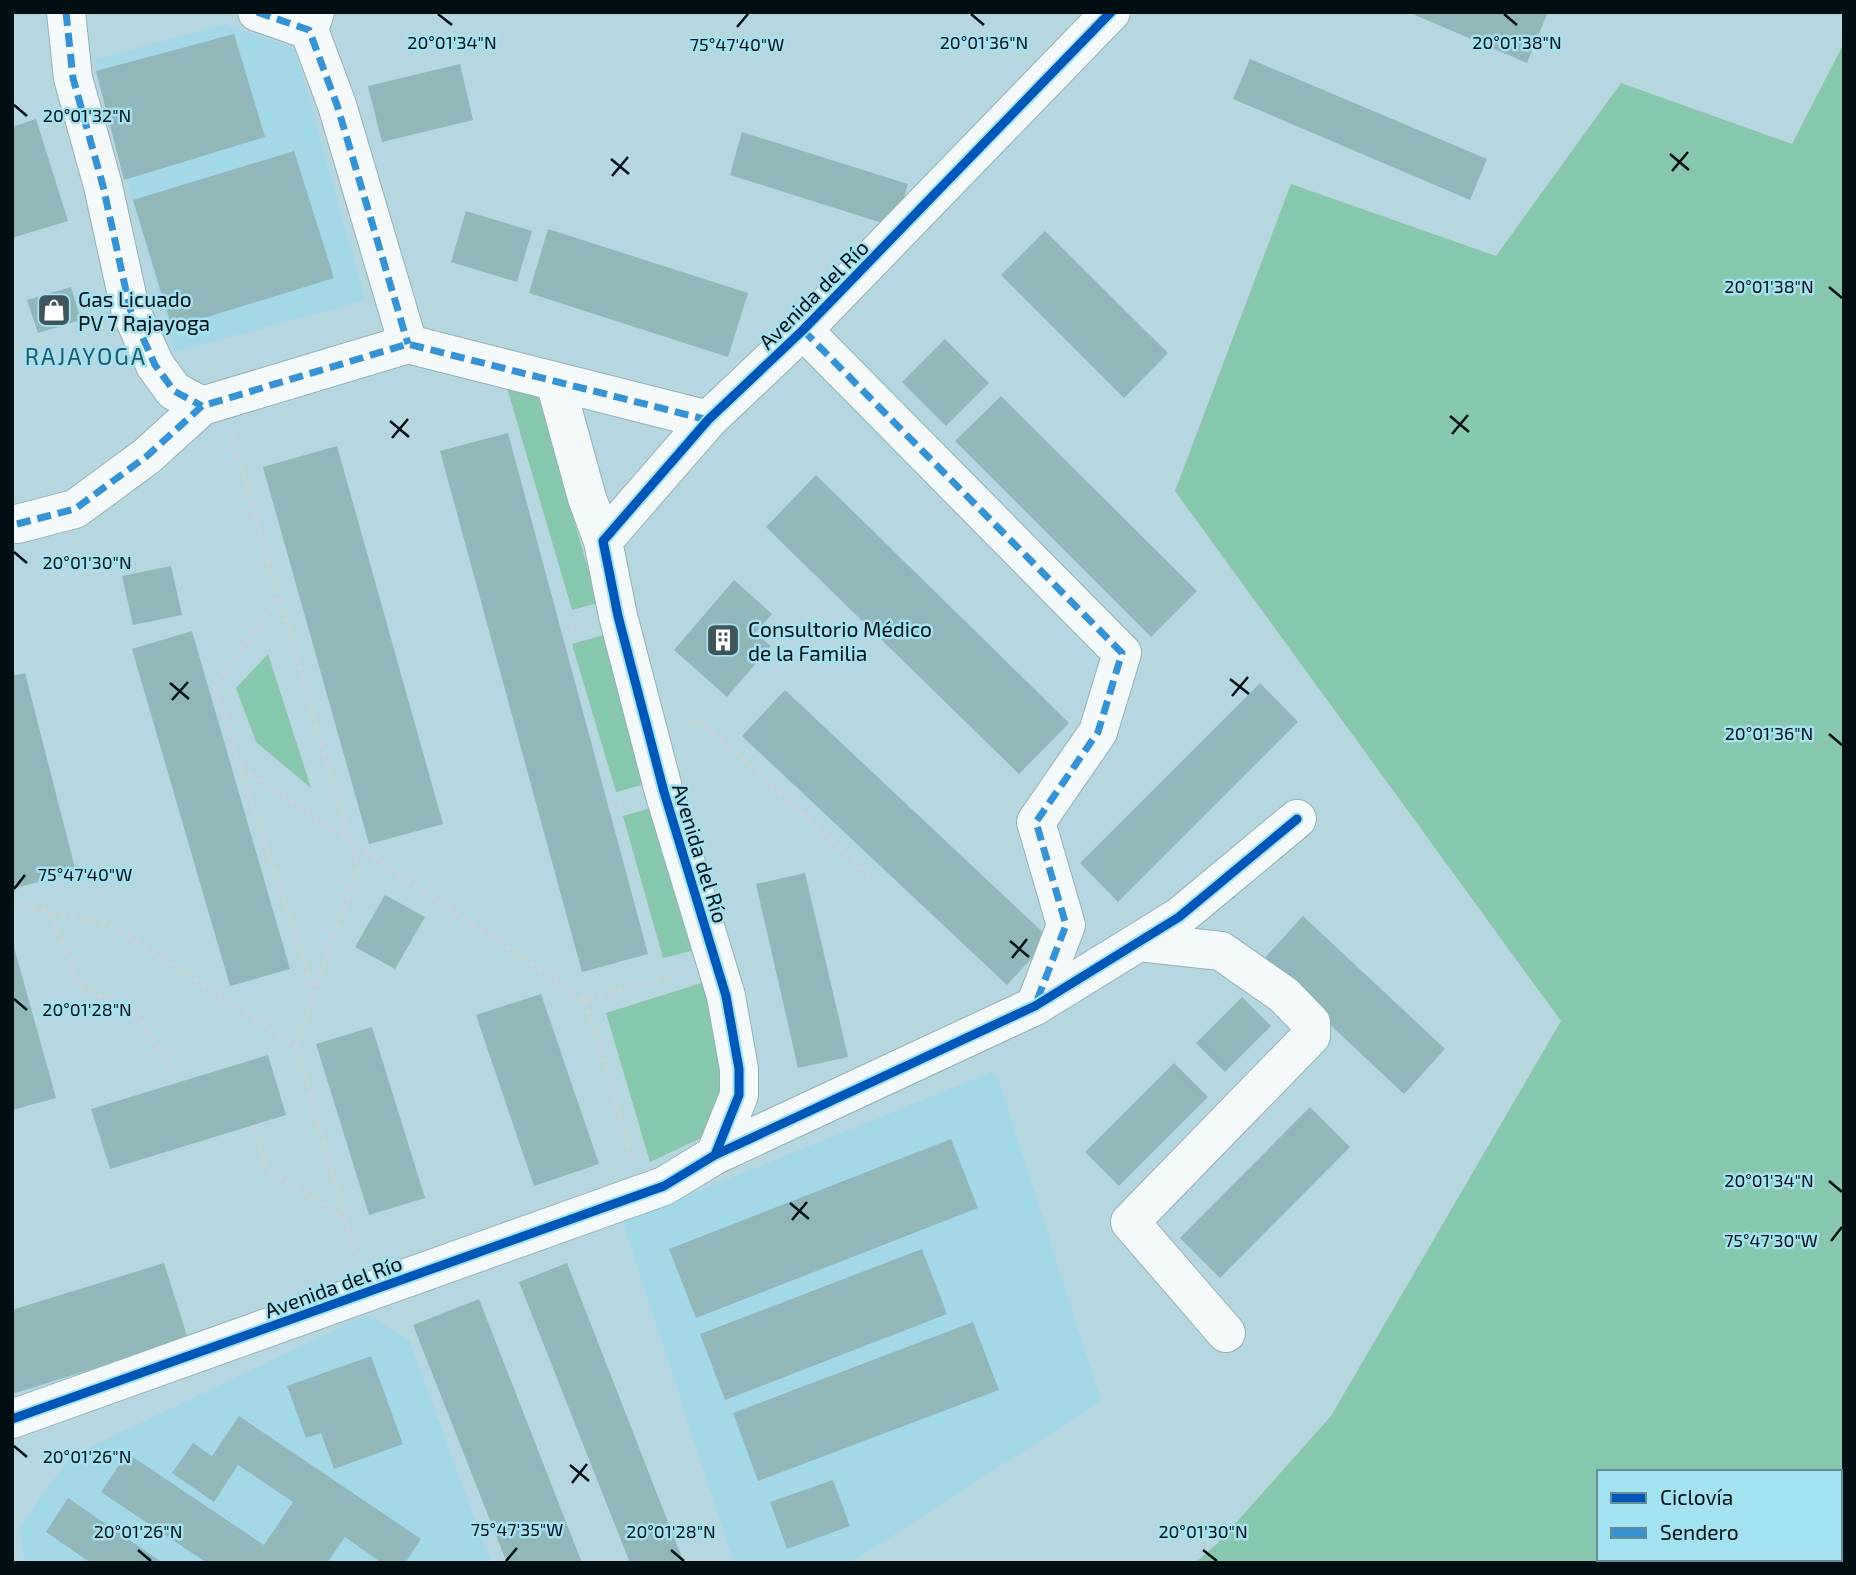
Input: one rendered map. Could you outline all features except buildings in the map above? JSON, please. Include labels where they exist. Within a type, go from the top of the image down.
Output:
[{"type":"street","points":[[66,12],[73,78],[103,186],[130,309],[155,365],[174,391],[212,403]]},
{"type":"street","points":[[257,12],[312,21],[408,344]]},
{"type":"street","name":"Avenida del Río","points":[[12,1419],[643,1194],[664,1186],[715,1155],[740,1096],[739,1069],[726,996],[646,725],[618,616],[603,541],[708,420],[803,330],[1111,12]]},
{"type":"street","points":[[803,330],[1122,653],[1098,732],[1036,822],[1066,925],[1035,1006]]},
{"type":"street","points":[[14,522],[75,509],[147,456],[212,403],[408,344],[708,420]]},
{"type":"street","points":[[555,382],[587,498],[603,541]]},
{"type":"street","points":[[715,1155],[1035,1006],[1179,918],[1297,820]]},
{"type":"street","points":[[1139,942],[1221,951],[1284,995],[1311,1023],[1311,1037],[1130,1222],[1226,1333]]},
{"type":"path","points":[[212,403],[279,597],[358,868],[296,1046],[366,1293]]},
{"type":"path","points":[[279,597],[214,686],[314,994]]},
{"type":"path","points":[[646,725],[701,721],[873,879]]},
{"type":"path","points":[[240,767],[585,1000],[643,1194]]},
{"type":"path","points":[[12,904],[109,924],[296,1046]]},
{"type":"path","points":[[50,912],[80,986],[137,1015],[173,1072]]},
{"type":"path","points":[[585,1000],[715,962]]},
{"type":"path","points":[[254,1125],[266,1170],[345,1218]]},
{"type":"shaded area","points":[[225,24],[295,49],[365,300],[175,352],[94,60]]},
{"type":"shaded area","points":[[992,1072],[1000,1084],[1101,1401],[850,1563],[734,1563],[623,1222]]},
{"type":"shaded area","points":[[367,1315],[409,1340],[491,1563],[26,1563],[19,1528],[70,1457]]},
{"type":"green space","points":[[1844,43],[1844,1563],[1195,1563],[1218,1543],[1331,1416],[1561,1021],[1175,491],[1291,184],[1496,256],[1621,83],[1792,144]]},
{"type":"green space","points":[[505,381],[536,389],[598,603],[572,610]]},
{"type":"green space","points":[[604,635],[648,783],[616,792],[572,644]]},
{"type":"green space","points":[[268,654],[311,788],[256,742],[236,688]]},
{"type":"green space","points":[[655,807],[695,950],[663,958],[623,816]]},
{"type":"green space","points":[[705,982],[723,1088],[701,1138],[650,1162],[606,1013]]},
{"type":"marked path","points":[[66,12],[73,78],[103,186],[130,309],[155,365],[174,391],[202,406]]},
{"type":"marked path","points":[[257,12],[309,30],[337,105],[408,344]]},
{"type":"marked path","points":[[803,330],[1122,653],[1098,732],[1036,822],[1066,925],[1036,1003]]},
{"type":"marked path","points":[[17,524],[75,509],[147,456],[202,406],[408,344],[708,420]]},
{"type":"cycle path","points":[[715,1155],[739,1095],[739,1069],[726,996],[664,792],[618,616],[603,541],[708,420],[803,330],[1111,12]]},
{"type":"cycle path","points":[[12,1419],[664,1186],[715,1155],[1035,1006],[1179,917],[1297,819]]},
{"type":"place","name":"Gas Licuado PV 7 Rajayoga","points":[[54,310]]},
{"type":"place","name":"Consultorio Médico de la Familia","points":[[723,640]]},
{"type":"district","name":"RAJAYOGA","points":[[86,356]]}]
